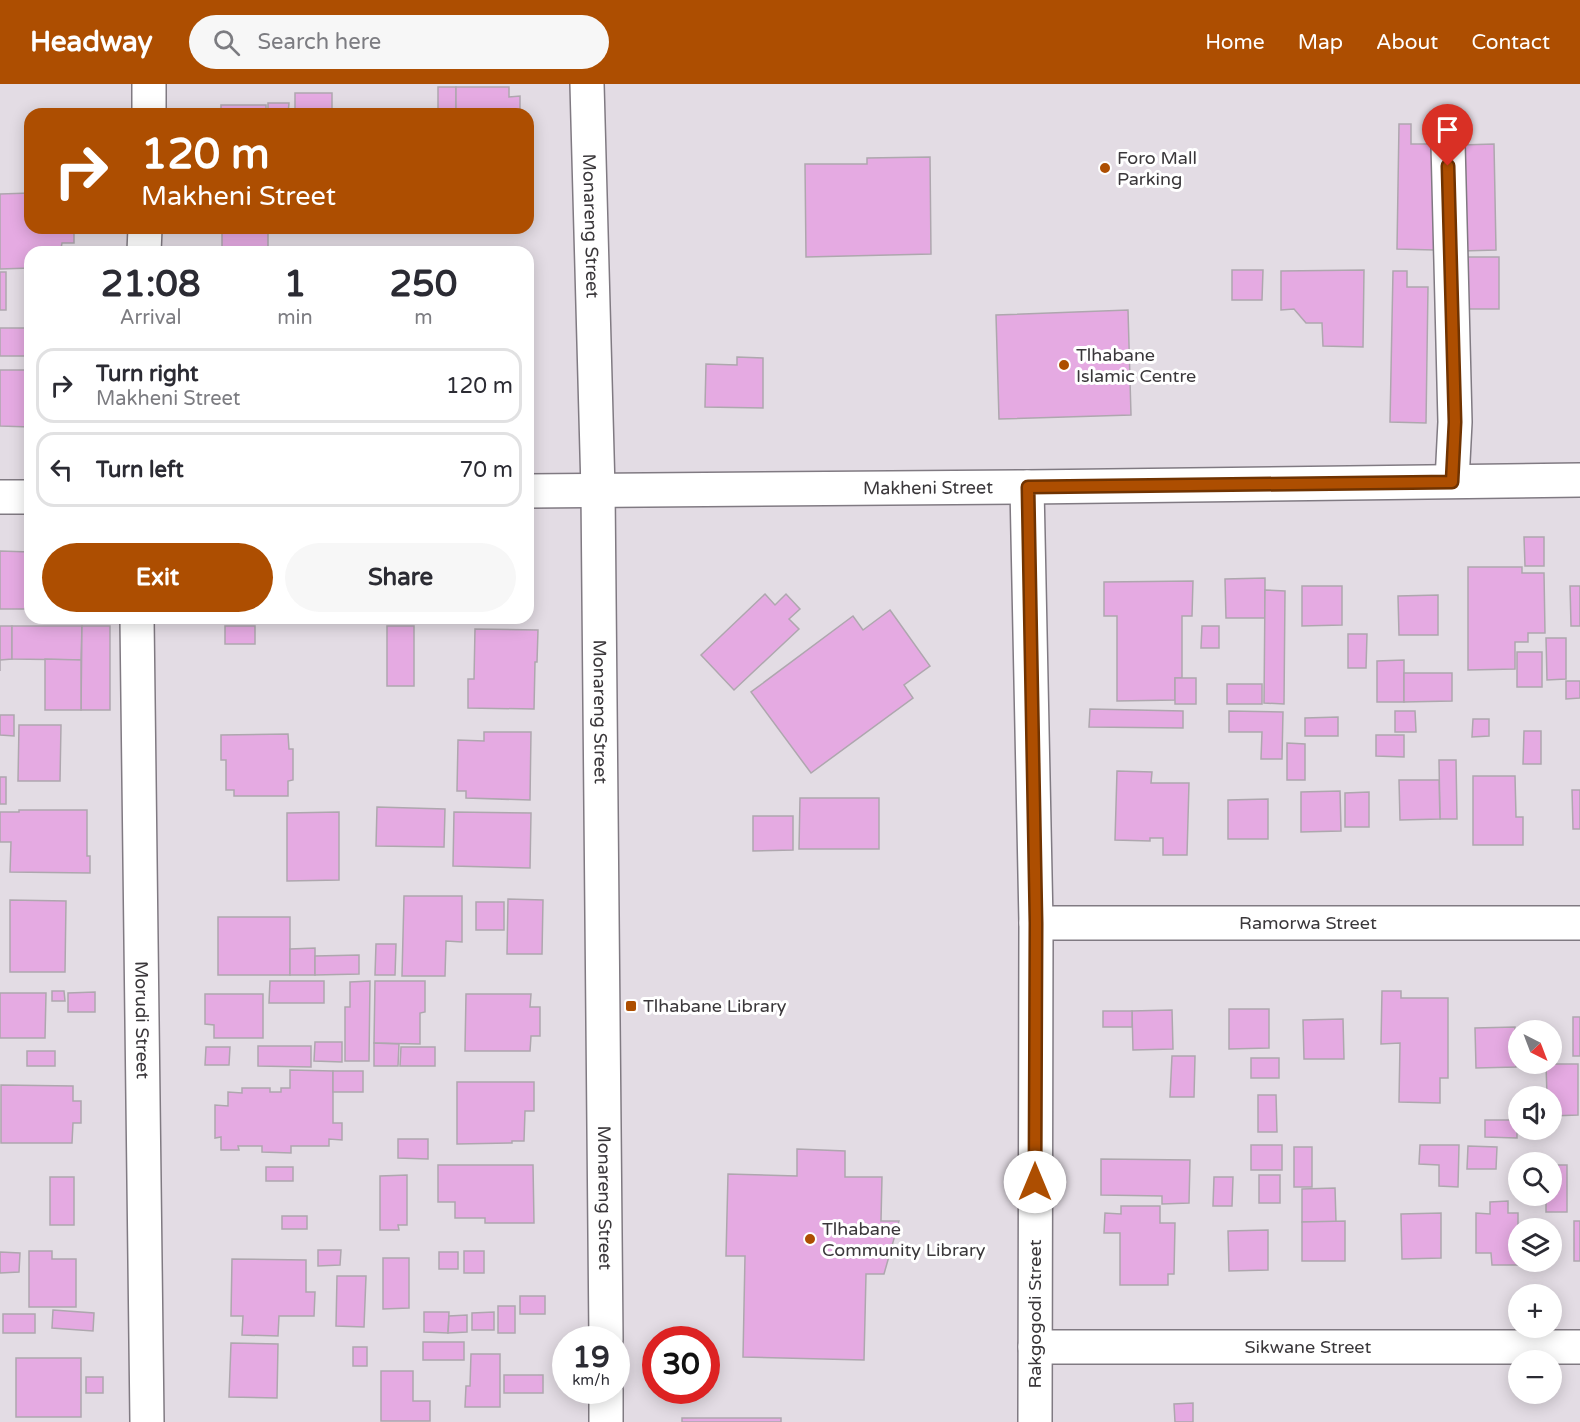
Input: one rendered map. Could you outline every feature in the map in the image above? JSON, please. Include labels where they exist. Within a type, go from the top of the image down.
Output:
[{"type":"street","points":[[149,84],[149,108]]},
{"type":"street","name":"Monareng Street","points":[[587,84],[598,490],[606,1326]]},
{"type":"street","points":[[1448,142],[1455,422],[1452,482]]},
{"type":"street","name":"Makheni Street","points":[[534,491],[1580,480]]},
{"type":"street","name":"Rakgogodi Street","points":[[1028,487],[1036,923],[1035,1422]]},
{"type":"street","points":[[0,497],[24,497]]},
{"type":"street","name":"Morudi Street","points":[[137,624],[147,1422]]},
{"type":"street","name":"Ramorwa Street","points":[[1036,923],[1580,923]]},
{"type":"street","name":"Sikwane Street","points":[[1035,1347],[1580,1347]]},
{"type":"street","points":[[606,1404],[606,1422]]},
{"type":"building","points":[[438,87],[456,87],[456,108],[438,108]]},
{"type":"building","points":[[456,87],[509,87],[509,97],[520,96],[520,108],[456,108]]},
{"type":"building","points":[[295,93],[332,93],[332,108],[295,108]]},
{"type":"building","points":[[268,103],[289,103],[289,108],[268,108]]},
{"type":"building","points":[[221,105],[266,105],[266,108],[221,108]]},
{"type":"building","points":[[1399,124],[1411,124],[1411,144],[1436,144],[1434,250],[1397,249]]},
{"type":"building","points":[[1494,144],[1496,250],[1462,251],[1460,145]]},
{"type":"building","points":[[930,157],[931,254],[806,257],[805,164],[867,164],[867,158]]},
{"type":"building","points":[[24,193],[24,234],[74,234],[74,243],[62,243],[62,246],[24,246],[24,268],[0,269],[0,194]]},
{"type":"building","points":[[222,234],[268,234],[268,246],[222,246]]},
{"type":"building","points":[[1464,257],[1499,257],[1499,309],[1465,309]]},
{"type":"building","points":[[1232,270],[1263,270],[1262,300],[1232,300]]},
{"type":"building","points":[[1364,270],[1363,347],[1323,346],[1322,323],[1306,323],[1294,309],[1281,310],[1281,271]]},
{"type":"building","points":[[1393,271],[1407,271],[1407,287],[1428,287],[1426,423],[1390,422]]},
{"type":"building","points":[[0,272],[6,272],[6,310],[0,310]]},
{"type":"building","name":"Tlhabane Islamic Centre","points":[[1128,310],[1131,415],[999,419],[996,315]]},
{"type":"building","points":[[0,328],[24,328],[24,356],[0,356]]},
{"type":"building","points":[[737,357],[763,358],[763,408],[705,407],[706,364],[737,365]]},
{"type":"building","points":[[0,370],[24,370],[24,427],[0,426]]},
{"type":"building","points":[[1524,537],[1544,537],[1544,566],[1525,566]]},
{"type":"building","points":[[0,551],[24,552],[24,609],[0,609]]},
{"type":"building","points":[[1468,567],[1522,567],[1522,573],[1544,573],[1545,633],[1528,633],[1528,642],[1515,642],[1515,669],[1468,670]]},
{"type":"building","points":[[1265,578],[1265,618],[1226,618],[1225,579]]},
{"type":"building","points":[[1193,581],[1192,616],[1182,616],[1182,678],[1175,678],[1175,700],[1117,701],[1117,616],[1104,616],[1104,582]]},
{"type":"building","points":[[1302,586],[1342,586],[1342,625],[1302,626]]},
{"type":"building","points":[[1570,586],[1580,586],[1580,626],[1571,626]]},
{"type":"building","points":[[1265,590],[1285,591],[1284,704],[1264,703]]},
{"type":"building","points":[[765,594],[775,605],[786,594],[800,609],[789,619],[799,629],[734,690],[701,655]]},
{"type":"building","points":[[1438,595],[1438,635],[1399,635],[1398,596]]},
{"type":"building","points":[[890,610],[930,666],[904,685],[913,698],[811,773],[751,692],[853,616],[863,630]]},
{"type":"building","points":[[0,626],[12,626],[12,659],[0,660]]},
{"type":"building","points":[[12,626],[82,626],[81,660],[12,659]]},
{"type":"building","points":[[82,626],[110,626],[110,710],[81,710]]},
{"type":"building","points":[[225,626],[255,626],[255,644],[225,644]]},
{"type":"building","points":[[387,626],[414,626],[414,686],[387,686]]},
{"type":"building","points":[[1202,626],[1219,626],[1219,648],[1201,648]]},
{"type":"building","points":[[475,629],[538,630],[534,709],[468,708],[468,679],[474,679]]},
{"type":"building","points":[[1348,634],[1367,634],[1366,668],[1348,668]]},
{"type":"building","points":[[1546,638],[1566,638],[1566,679],[1547,680]]},
{"type":"building","points":[[1517,652],[1542,652],[1542,687],[1517,687]]},
{"type":"building","points":[[45,659],[81,660],[81,710],[45,710]]},
{"type":"building","points":[[1404,660],[1404,702],[1377,702],[1377,661]]},
{"type":"building","points":[[1404,673],[1452,673],[1452,701],[1404,702]]},
{"type":"building","points":[[1175,678],[1196,678],[1196,704],[1175,704]]},
{"type":"building","points":[[1566,681],[1580,681],[1580,698],[1566,699]]},
{"type":"building","points":[[1227,684],[1262,684],[1262,704],[1227,704]]},
{"type":"building","points":[[1090,709],[1183,711],[1183,728],[1089,727]]},
{"type":"building","points":[[1229,711],[1283,712],[1282,759],[1261,759],[1262,732],[1229,732]]},
{"type":"building","points":[[1395,711],[1415,711],[1416,732],[1395,732]]},
{"type":"building","points":[[0,715],[14,715],[14,736],[0,735]]},
{"type":"building","points":[[1338,717],[1338,736],[1305,736],[1305,718]]},
{"type":"building","points":[[1473,719],[1489,719],[1489,736],[1472,737]]},
{"type":"building","points":[[19,725],[61,725],[60,781],[18,781]]},
{"type":"building","points":[[1524,731],[1541,731],[1541,764],[1523,764]]},
{"type":"building","points":[[484,732],[531,732],[530,800],[466,798],[466,791],[457,791],[458,740],[484,741]]},
{"type":"building","points":[[288,734],[289,749],[293,749],[293,780],[288,781],[288,796],[234,796],[234,790],[226,790],[226,760],[221,760],[221,735]]},
{"type":"building","points":[[1376,735],[1404,735],[1404,757],[1376,756]]},
{"type":"building","points":[[1287,743],[1305,744],[1305,780],[1287,780]]},
{"type":"building","points":[[1439,760],[1456,760],[1457,819],[1440,819]]},
{"type":"building","points":[[1117,771],[1152,772],[1151,783],[1189,783],[1187,855],[1163,855],[1163,838],[1150,838],[1150,841],[1115,840]]},
{"type":"building","points":[[1473,776],[1515,776],[1516,817],[1523,817],[1523,845],[1473,845]]},
{"type":"building","points":[[0,777],[6,777],[6,804],[0,804]]},
{"type":"building","points":[[1399,780],[1439,780],[1440,819],[1400,820]]},
{"type":"building","points":[[1572,790],[1580,790],[1580,829],[1573,829]]},
{"type":"building","points":[[1340,791],[1341,831],[1301,832],[1301,792]]},
{"type":"building","points":[[1369,792],[1369,827],[1345,827],[1345,793]]},
{"type":"building","points":[[800,798],[879,798],[879,849],[799,849]]},
{"type":"building","points":[[1268,799],[1268,839],[1228,839],[1228,800]]},
{"type":"building","points":[[377,807],[445,809],[444,847],[376,846]]},
{"type":"building","points":[[19,810],[87,810],[87,856],[90,856],[90,873],[10,872],[11,842],[0,842],[0,812],[19,812]]},
{"type":"building","points":[[339,812],[339,880],[287,881],[287,813]]},
{"type":"building","points":[[454,812],[531,813],[530,868],[453,866]]},
{"type":"building","points":[[753,816],[793,816],[793,850],[753,851]]},
{"type":"building","points":[[404,896],[462,896],[462,942],[446,941],[445,976],[402,976]]},
{"type":"building","points":[[508,899],[543,900],[542,954],[507,954]]},
{"type":"building","points":[[10,900],[66,901],[65,972],[10,972]]},
{"type":"building","points":[[476,902],[504,902],[504,930],[476,930]]},
{"type":"building","points":[[218,917],[290,917],[290,975],[218,975]]},
{"type":"building","points":[[376,944],[396,944],[395,975],[375,975]]},
{"type":"building","points":[[315,948],[315,975],[290,975],[290,949]]},
{"type":"building","points":[[359,955],[359,974],[315,975],[315,956]]},
{"type":"building","points":[[270,981],[324,981],[324,1003],[269,1003]]},
{"type":"building","points":[[370,981],[369,1061],[345,1061],[345,1007],[350,1007],[350,982]]},
{"type":"building","points":[[375,981],[425,981],[425,1012],[420,1013],[420,1044],[374,1043]]},
{"type":"building","points":[[52,991],[64,991],[65,1001],[52,1001]]},
{"type":"building","points":[[1382,991],[1401,991],[1401,998],[1448,998],[1448,1078],[1440,1078],[1440,1103],[1399,1102],[1400,1043],[1381,1044]]},
{"type":"building","points":[[95,992],[95,1012],[68,1012],[68,993]]},
{"type":"building","points":[[0,993],[46,993],[45,1038],[0,1038]]},
{"type":"building","points":[[205,994],[263,994],[263,1038],[214,1038],[214,1025],[205,1024]]},
{"type":"building","points":[[466,994],[531,994],[530,1007],[540,1007],[540,1036],[531,1036],[530,1051],[465,1051]]},
{"type":"building","points":[[1229,1009],[1269,1009],[1269,1048],[1229,1049]]},
{"type":"building","points":[[1172,1010],[1173,1049],[1133,1050],[1132,1011]]},
{"type":"building","points":[[1103,1011],[1132,1011],[1132,1027],[1103,1027]]},
{"type":"building","points":[[1573,1017],[1580,1017],[1580,1056],[1573,1056]]},
{"type":"building","points":[[1343,1019],[1344,1059],[1304,1059],[1303,1020]]},
{"type":"building","points":[[1508,1027],[1508,1067],[1476,1068],[1475,1028]]},
{"type":"building","points":[[315,1042],[342,1042],[342,1062],[314,1061]]},
{"type":"building","points":[[374,1043],[399,1044],[398,1066],[374,1066]]},
{"type":"building","points":[[258,1046],[311,1046],[311,1067],[258,1066]]},
{"type":"building","points":[[206,1047],[230,1047],[229,1065],[205,1065]]},
{"type":"building","points":[[401,1047],[435,1047],[435,1066],[400,1066]]},
{"type":"building","points":[[27,1051],[55,1051],[55,1066],[27,1066]]},
{"type":"building","points":[[1172,1056],[1195,1056],[1194,1097],[1170,1097]]},
{"type":"building","points":[[1251,1058],[1279,1058],[1279,1078],[1251,1078]]},
{"type":"building","points":[[1562,1064],[1578,1064],[1578,1115],[1562,1116],[1562,1086],[1547,1086],[1546,1074],[1562,1074]]},
{"type":"building","points":[[290,1070],[333,1071],[333,1123],[342,1123],[342,1140],[329,1139],[329,1146],[291,1146],[291,1153],[262,1152],[262,1146],[238,1146],[239,1150],[221,1150],[221,1137],[215,1138],[215,1105],[228,1106],[228,1092],[242,1093],[242,1088],[270,1088],[270,1092],[281,1092],[281,1088],[290,1088]]},
{"type":"building","points":[[333,1071],[363,1071],[363,1092],[333,1092]]},
{"type":"building","points":[[457,1082],[534,1082],[534,1111],[525,1111],[524,1141],[457,1144]]},
{"type":"building","points":[[1,1085],[73,1086],[73,1101],[81,1101],[81,1123],[73,1123],[72,1143],[1,1143]]},
{"type":"building","points":[[1258,1095],[1276,1095],[1277,1132],[1258,1132]]},
{"type":"building","points":[[1485,1120],[1508,1120],[1508,1138],[1485,1137]]},
{"type":"building","points":[[398,1139],[428,1139],[428,1159],[398,1158]]},
{"type":"building","points":[[1251,1145],[1282,1145],[1282,1170],[1251,1170]]},
{"type":"building","points":[[1420,1145],[1459,1145],[1458,1187],[1439,1186],[1439,1165],[1419,1164]]},
{"type":"building","points":[[1468,1146],[1497,1147],[1496,1169],[1467,1169]]},
{"type":"building","points":[[1294,1147],[1312,1147],[1312,1187],[1294,1187]]},
{"type":"building","name":"Tlhabane Community Library","points":[[797,1149],[845,1151],[845,1177],[882,1177],[881,1221],[899,1221],[884,1274],[866,1274],[864,1360],[743,1357],[745,1256],[726,1256],[728,1174],[797,1176]]},
{"type":"building","points":[[1101,1159],[1190,1160],[1189,1203],[1162,1204],[1162,1196],[1101,1195]]},
{"type":"building","points":[[438,1165],[533,1165],[534,1223],[485,1223],[485,1218],[455,1218],[455,1202],[438,1202]]},
{"type":"building","points":[[1562,1165],[1567,1165],[1567,1212],[1546,1212],[1546,1206],[1562,1206]]},
{"type":"building","points":[[266,1167],[293,1167],[293,1181],[266,1181]]},
{"type":"building","points":[[407,1175],[407,1225],[398,1225],[399,1230],[380,1230],[380,1176]]},
{"type":"building","points":[[1259,1175],[1280,1175],[1280,1203],[1259,1203]]},
{"type":"building","points":[[50,1177],[74,1177],[74,1225],[50,1225]]},
{"type":"building","points":[[1214,1177],[1233,1177],[1232,1206],[1213,1206]]},
{"type":"building","points":[[1335,1188],[1336,1222],[1302,1222],[1302,1189]]},
{"type":"building","points":[[1508,1201],[1508,1213],[1518,1213],[1518,1218],[1508,1218],[1508,1265],[1492,1265],[1491,1253],[1476,1253],[1476,1213],[1490,1214],[1490,1202]]},
{"type":"building","points":[[1121,1206],[1160,1206],[1160,1223],[1175,1223],[1174,1274],[1168,1274],[1168,1285],[1120,1285],[1120,1233],[1104,1233],[1105,1213],[1121,1214]]},
{"type":"building","points":[[1441,1213],[1441,1258],[1402,1259],[1401,1214]]},
{"type":"building","points":[[282,1216],[307,1216],[307,1229],[282,1229]]},
{"type":"building","points":[[1345,1221],[1345,1261],[1302,1261],[1302,1222]]},
{"type":"building","points":[[1574,1221],[1580,1221],[1580,1261],[1574,1261]]},
{"type":"building","points":[[1268,1230],[1268,1270],[1229,1271],[1228,1231]]},
{"type":"building","points":[[318,1250],[341,1250],[340,1265],[318,1266]]},
{"type":"building","points":[[29,1251],[52,1251],[52,1259],[76,1259],[76,1307],[29,1307]]},
{"type":"building","points":[[464,1251],[484,1251],[484,1273],[464,1273]]},
{"type":"building","points":[[0,1252],[20,1253],[19,1272],[0,1273]]},
{"type":"building","points":[[439,1252],[458,1252],[458,1269],[439,1269]]},
{"type":"building","points":[[383,1258],[409,1258],[409,1308],[383,1309]]},
{"type":"building","points":[[232,1259],[306,1260],[306,1292],[315,1292],[314,1316],[279,1316],[278,1336],[242,1335],[243,1316],[231,1316]]},
{"type":"building","points":[[337,1276],[366,1276],[364,1327],[336,1326]]},
{"type":"building","points":[[520,1296],[545,1296],[545,1314],[520,1314]]},
{"type":"building","points":[[498,1306],[515,1306],[515,1333],[498,1333]]},
{"type":"building","points":[[53,1310],[94,1313],[93,1331],[52,1328]]},
{"type":"building","points":[[424,1312],[449,1312],[448,1333],[424,1332]]},
{"type":"building","points":[[494,1312],[494,1330],[472,1330],[472,1313]]},
{"type":"building","points":[[3,1314],[35,1314],[35,1333],[3,1333]]},
{"type":"building","points":[[467,1315],[467,1332],[448,1333],[449,1316]]},
{"type":"building","points":[[423,1342],[464,1342],[464,1360],[423,1360]]},
{"type":"building","points":[[231,1343],[278,1344],[277,1398],[229,1397]]},
{"type":"building","points":[[353,1347],[367,1347],[367,1366],[353,1366]]},
{"type":"building","points":[[471,1354],[500,1354],[500,1407],[465,1407],[466,1386],[470,1386]]},
{"type":"building","points":[[16,1358],[81,1358],[81,1417],[16,1417]]},
{"type":"building","points":[[381,1371],[413,1371],[413,1401],[430,1401],[430,1421],[381,1421]]},
{"type":"building","points":[[504,1375],[543,1375],[543,1393],[504,1393]]},
{"type":"building","points":[[86,1377],[103,1377],[103,1393],[86,1393]]},
{"type":"building","points":[[1193,1403],[1193,1422],[1175,1422],[1174,1404]]},
{"type":"building","points":[[682,1418],[781,1418],[781,1422],[682,1422]]},
{"type":"place","name":"Foro Mall Parking","points":[[1105,168]]},
{"type":"place","name":"Tlhabane Islamic Centre","points":[[1064,365]]},
{"type":"place","name":"Tlhabane Library","points":[[631,1006]]},
{"type":"place","name":"Tlhabane Community Library","points":[[810,1239]]},
{"type":"route","points":[[1035,1182],[1036,923],[1028,487],[1452,482],[1455,422],[1448,166]]}]
